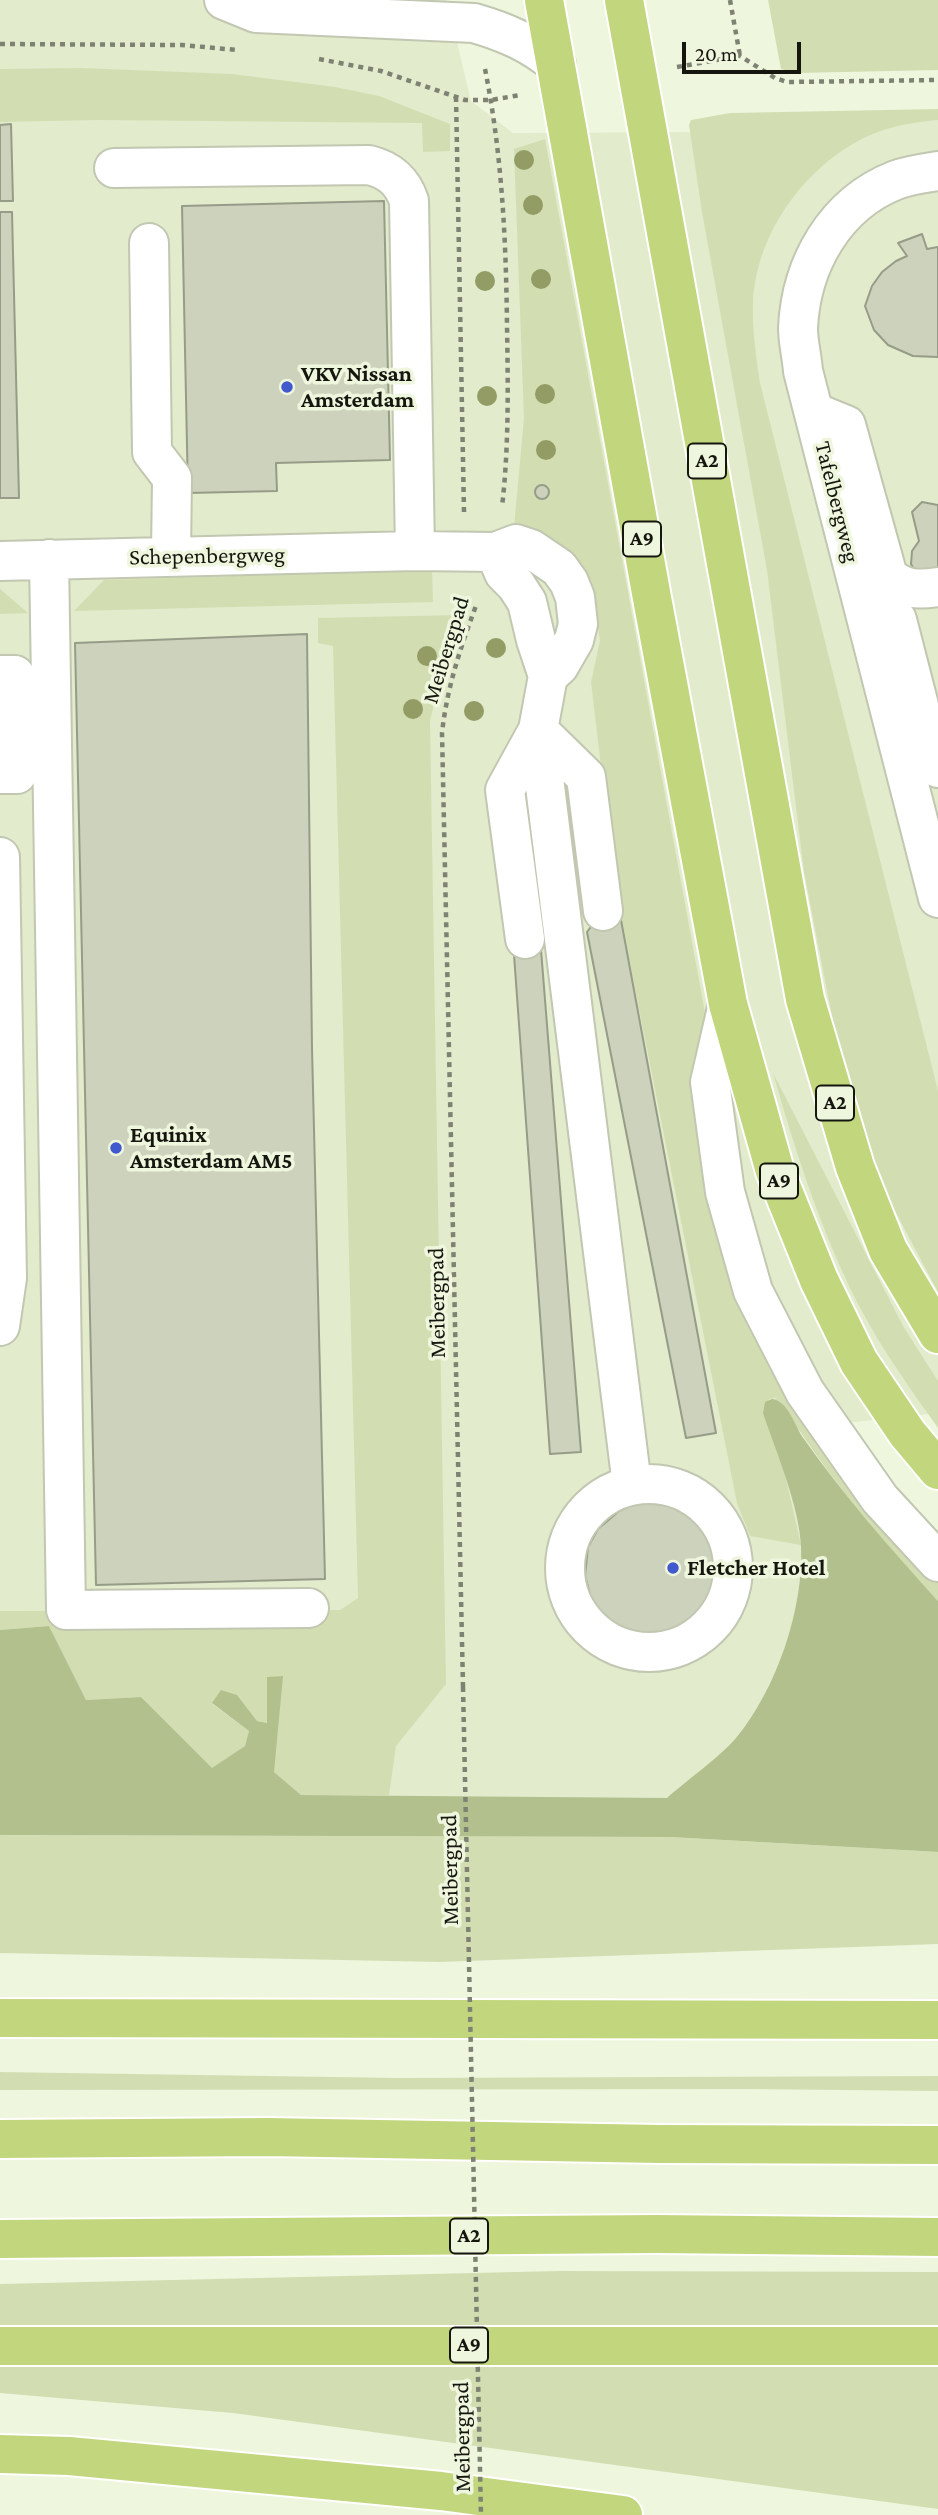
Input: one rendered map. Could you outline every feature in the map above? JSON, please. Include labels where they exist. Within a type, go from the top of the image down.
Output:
[{"type":"highway","name":"A9","points":[[544,0],[728,1004],[775,1171],[819,1280],[859,1362],[907,1433],[938,1470]]},
{"type":"highway","name":"A2","points":[[624,0],[805,999],[855,1167],[888,1250],[938,1334]]},
{"type":"highway","points":[[0,2018],[938,2020]]},
{"type":"highway","points":[[0,2139],[268,2137],[660,2144],[938,2145]]},
{"type":"highway","name":"A2","points":[[0,2239],[657,2234],[938,2236]]},
{"type":"highway","name":"A9","points":[[0,2346],[938,2346]]},
{"type":"highway","points":[[0,2455],[69,2456],[441,2491],[623,2515]]},
{"type":"street","points":[[224,0],[256,13],[474,23],[506,33],[538,48],[556,64]]},
{"type":"street","points":[[114,168],[369,165],[381,168],[399,181],[409,201],[415,551]]},
{"type":"street","name":"Tafelbergweg","points":[[938,171],[897,180],[867,196],[842,217],[816,253],[802,293],[798,330],[803,370],[938,898]]},
{"type":"street","points":[[149,243],[152,452],[172,478],[171,556]]},
{"type":"street","points":[[814,412],[846,425],[888,576],[895,583],[912,589],[938,587]]},
{"type":"street","name":"Schepenbergweg","points":[[0,561],[415,551],[480,552],[516,544],[531,549],[559,568],[572,589],[578,610],[574,640],[559,666],[548,676],[538,730]]},
{"type":"street","points":[[49,559],[66,1610],[309,1608]]},
{"type":"street","points":[[863,605],[897,620],[933,760],[938,768]]},
{"type":"street","points":[[0,675],[15,675],[17,774],[0,774]]},
{"type":"street","points":[[538,730],[586,777],[603,911]]},
{"type":"street","points":[[525,939],[505,790],[538,730]]},
{"type":"street","points":[[538,730],[632,1485]]},
{"type":"street","points":[[0,857],[7,1278],[0,1326]]},
{"type":"street","points":[[728,1004],[710,1082],[725,1192],[753,1291],[805,1392],[880,1499],[938,1562]]},
{"type":"street","points":[[632,1485],[662,1485],[690,1494],[713,1512],[728,1537],[733,1566],[729,1595],[715,1621],[693,1641],[666,1652],[636,1653],[608,1643],[585,1625],[570,1600],[564,1571],[569,1541],[582,1515],[605,1496],[632,1485]]},
{"type":"path","points":[[730,0],[740,56],[775,78],[787,82],[938,80]]},
{"type":"path","points":[[0,44],[168,45],[242,50]]},
{"type":"path","points":[[307,57],[381,71],[456,97],[480,552]]},
{"type":"path","name":"Meibergpad","points":[[456,97],[465,100],[491,100],[504,219],[508,393],[506,471],[480,552],[446,697],[442,733],[481,2515]]},
{"type":"shaded area","points":[[0,0],[447,0],[471,101],[513,133],[706,132],[938,118],[938,1413],[780,1430],[814,1531],[789,1685],[685,1802],[0,1799]]},
{"type":"shaded area","points":[[768,0],[938,0],[938,70],[798,73],[781,69]]},
{"type":"shaded area","points":[[81,68],[232,74],[335,87],[379,96],[450,124],[450,151],[423,152],[422,123],[99,120],[0,122],[0,69]]},
{"type":"shaded area","points":[[938,109],[938,120],[890,128],[851,145],[808,180],[790,201],[764,250],[756,276],[753,313],[760,383],[938,1091],[938,1292],[894,1209],[867,1145],[836,1037],[804,872],[767,570],[702,212],[689,125],[691,120],[730,113]]},
{"type":"shaded area","points":[[545,139],[712,1051],[724,1224],[938,1574],[938,1601],[855,1505],[816,1455],[781,1402],[775,1399],[777,1397],[768,1400],[801,1545],[750,1536],[737,1503],[616,893],[591,682],[600,641],[593,592],[514,527],[524,418],[514,149]]},
{"type":"shaded area","points":[[432,570],[433,602],[74,611],[104,580]]},
{"type":"shaded area","points":[[0,589],[28,613],[0,614]]},
{"type":"shaded area","points":[[458,615],[430,720],[446,1684],[396,1746],[389,1795],[301,1795],[274,1772],[267,1678],[268,1723],[257,1721],[237,1695],[212,1704],[249,1731],[245,1746],[212,1769],[141,1697],[86,1700],[49,1626],[0,1630],[0,1611],[340,1610],[358,1598],[333,646],[318,643],[318,618]]},
{"type":"shaded area","points":[[773,1073],[903,1326],[938,1381],[938,1428],[880,1342],[850,1288],[807,1182]]},
{"type":"shaded area","points":[[772,1399],[787,1409],[804,1439],[835,1481],[938,1601],[938,1852],[670,1837],[0,1835],[0,1630],[49,1626],[86,1700],[141,1697],[212,1768],[245,1746],[249,1731],[212,1703],[221,1690],[237,1695],[257,1721],[267,1723],[267,1677],[283,1676],[274,1772],[301,1795],[667,1798],[729,1745],[750,1719],[775,1673],[792,1622],[798,1596],[801,1546],[792,1496],[763,1413],[765,1402]]},
{"type":"shaded area","points":[[0,1835],[670,1837],[938,1852],[938,1944],[439,1962],[0,1953]]},
{"type":"shaded area","points":[[0,2072],[400,2078],[938,2076],[938,2091],[0,2090]]},
{"type":"shaded area","points":[[559,2271],[938,2272],[938,2509],[233,2413],[0,2393],[0,2284]]},
{"type":"building","points":[[11,124],[13,201],[0,201],[0,125]]},
{"type":"building","name":"VKV Nissan Amsterdam","points":[[384,201],[390,460],[276,463],[277,491],[188,493],[182,206]]},
{"type":"building","points":[[0,212],[12,212],[19,498],[0,498]]},
{"type":"building","points":[[922,234],[927,249],[938,247],[938,357],[913,356],[888,345],[874,330],[865,306],[872,286],[882,272],[907,256],[898,243]]},
{"type":"building","points":[[542,485],[547,487],[547,497],[542,499],[537,497],[535,492],[537,487]]},
{"type":"building","points":[[922,502],[938,505],[938,573],[915,571],[911,564],[912,551],[919,541],[912,512]]},
{"type":"building","points":[[307,634],[312,1048],[325,1579],[96,1585],[75,643]]},
{"type":"building","points":[[616,893],[716,1433],[686,1438],[587,932]]},
{"type":"building","points":[[540,937],[581,1452],[550,1454],[513,941]]},
{"type":"building","points":[[644,1499],[649,1503],[671,1506],[694,1518],[710,1538],[718,1565],[713,1595],[700,1614],[678,1631],[656,1636],[631,1633],[608,1621],[591,1598],[585,1576],[588,1547],[598,1529],[619,1511]]},
{"type":"place","name":"VKV Nissan Amsterdam","points":[[287,387]]},
{"type":"place","name":"Equinix Amsterdam AM5","points":[[116,1148]]},
{"type":"place","name":"Fletcher Hotel","points":[[673,1568]]}]
